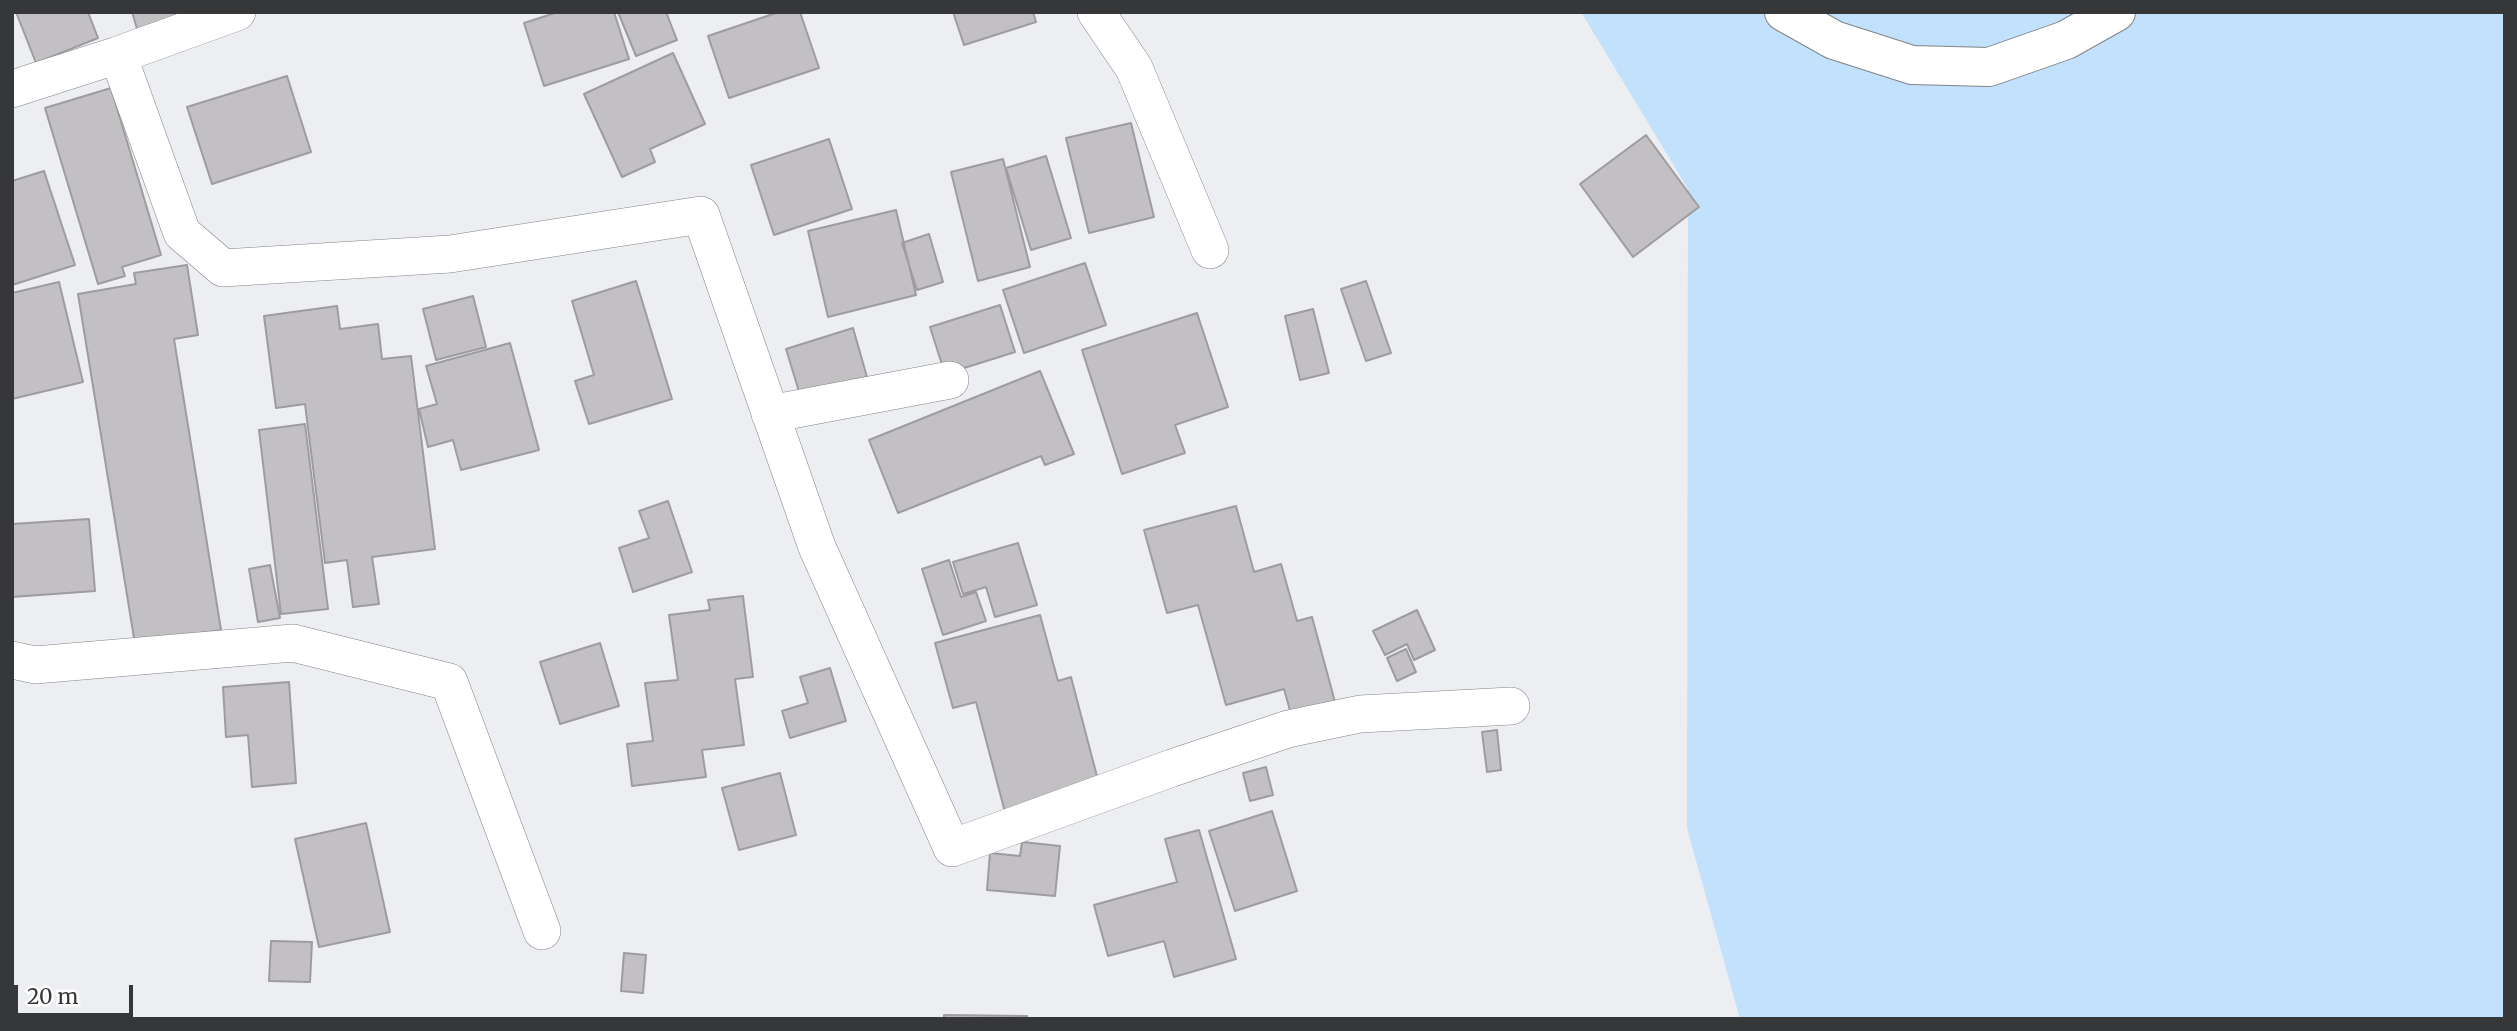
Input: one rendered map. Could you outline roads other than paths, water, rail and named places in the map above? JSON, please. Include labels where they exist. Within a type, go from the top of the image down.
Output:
[{"type":"main road","points":[[1784,12],[1834,40],[1912,65],[1989,67],[2066,40],[2116,12]]},
{"type":"street","points":[[12,89],[118,55],[237,12]]},
{"type":"street","points":[[1096,12],[1134,68],[1210,250]]},
{"type":"street","points":[[118,55],[182,233],[223,268],[450,254],[701,215],[817,547],[952,848],[1288,729],[1360,714],[1511,706]]},
{"type":"street","points":[[770,414],[950,380]]},
{"type":"street","points":[[12,660],[35,665],[293,643],[449,682],[542,931]]}]
